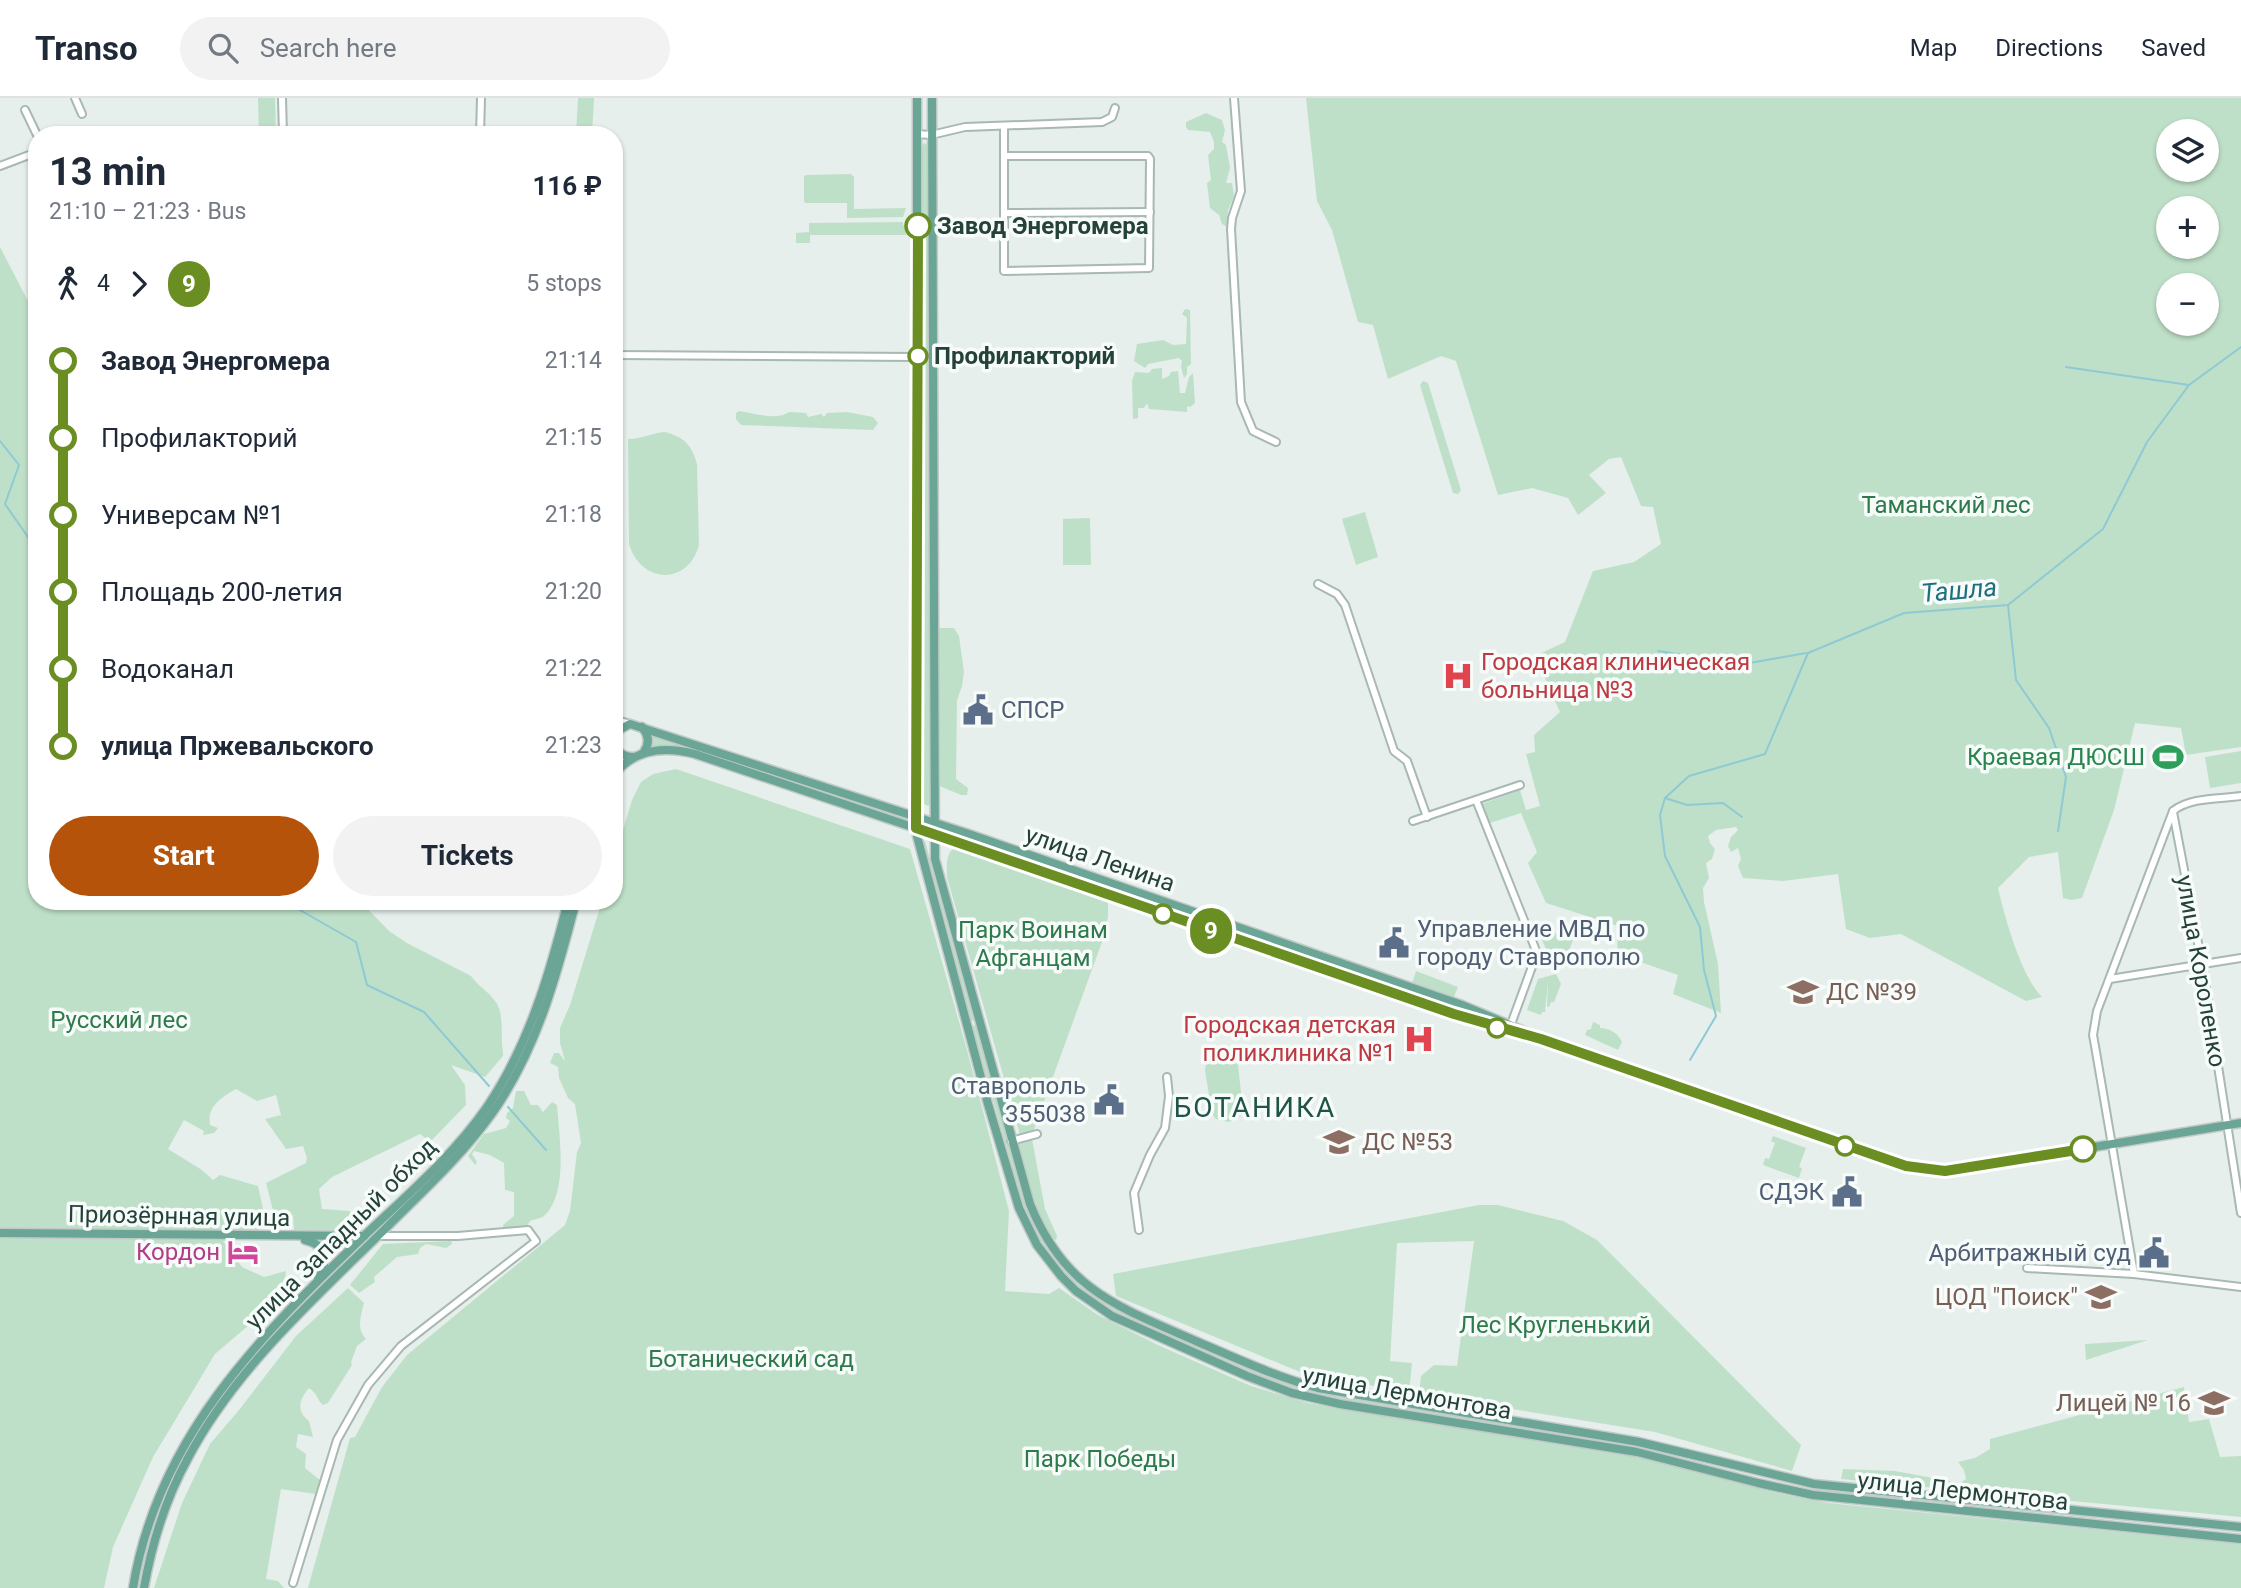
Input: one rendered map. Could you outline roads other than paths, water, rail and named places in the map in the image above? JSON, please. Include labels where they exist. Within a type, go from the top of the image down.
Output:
[{"type":"main road","name":"улица Лермонтова","points":[[917,98],[916,828],[992,1116],[1027,1227],[1049,1263],[1093,1304],[1133,1326],[1247,1376],[1316,1399],[1637,1452],[1813,1494],[2241,1539]]},
{"type":"main road","name":"улица Лермонтова","points":[[932,98],[934,834],[937,871],[1011,1141],[1037,1223],[1058,1256],[1091,1289],[1117,1306],[1262,1370],[1318,1388],[1639,1442],[1814,1484],[2241,1527]]},
{"type":"main road","points":[[623,728],[630,724],[642,727],[648,742],[644,752],[623,767]]},
{"type":"main road","name":"улица Ленина","points":[[642,727],[917,817],[1462,1005],[1510,1028]]},
{"type":"main road","name":"улица Ленина","points":[[644,752],[674,750],[695,754],[1510,1028],[1888,1161],[1920,1169],[1959,1169],[2241,1123]]},
{"type":"main road","points":[[623,754],[634,757]]},
{"type":"main road","name":"улица Западный обход","points":[[133,1588],[145,1536],[178,1454],[214,1396],[285,1315],[452,1149],[495,1093],[519,1049],[542,996],[566,910]]},
{"type":"main road","name":"улица Западный обход","points":[[144,1588],[155,1539],[187,1459],[235,1387],[264,1353],[458,1155],[493,1112],[531,1044],[549,1001],[574,910]]},
{"type":"main road","points":[[967,1024],[979,1021]]},
{"type":"main road","name":"Приозёрнная улица","points":[[0,1233],[378,1236]]},
{"type":"main road","points":[[285,1236],[312,1241],[325,1257],[321,1274],[285,1315]]},
{"type":"main road","points":[[1637,1452],[1639,1442]]},
{"type":"main road","points":[[2098,1524],[2099,1512]]},
{"type":"street","points":[[75,98],[82,114]]},
{"type":"street","points":[[282,98],[283,126]]},
{"type":"street","points":[[480,126],[481,98]]},
{"type":"street","points":[[1234,98],[1241,191],[1231,229],[1241,402],[1253,431],[1276,442]]},
{"type":"street","points":[[917,134],[931,135],[965,127],[1102,122],[1112,117],[1115,108]]},
{"type":"street","points":[[25,110],[33,126]]},
{"type":"street","points":[[1003,127],[1004,271],[1149,268],[1148,156],[1004,156]]},
{"type":"street","points":[[0,166],[28,155]]},
{"type":"street","points":[[1004,213],[1150,212]]},
{"type":"street","points":[[623,355],[918,357]]},
{"type":"street","points":[[1318,584],[1338,594],[1345,605],[1394,751],[1407,761],[1427,817]]},
{"type":"street","points":[[623,722],[630,724]]},
{"type":"street","points":[[1413,821],[1520,785]]},
{"type":"street","points":[[2134,1274],[2093,1035],[2097,1012],[2173,811],[2180,805],[2241,796]]},
{"type":"street","points":[[1476,800],[1537,953],[1510,1028]]},
{"type":"street","name":"улица Короленко","points":[[2173,811],[2202,964],[2241,1213]]},
{"type":"street","points":[[2110,979],[2241,958]]},
{"type":"street","points":[[1139,1230],[1134,1193],[1165,1128],[1169,1096],[1167,1077]]},
{"type":"street","points":[[1011,1141],[1037,1134]]},
{"type":"street","name":"Приозёрнная улица","points":[[293,1583],[337,1440],[368,1385],[401,1346],[536,1241],[528,1230],[445,1236],[378,1236]]},
{"type":"street","points":[[2027,1268],[2134,1274],[2241,1287]]},
{"type":"waterway","name":"Ташла","points":[[1690,1060],[1716,1016],[1704,970],[1700,927],[1665,856],[1660,815],[1665,798],[1689,776],[1765,754],[1808,653],[1904,613],[2008,605],[2103,529],[2147,442],[2189,385],[2241,347]]},
{"type":"waterway","points":[[2066,367],[2189,385]]},
{"type":"waterway","points":[[0,441],[19,465],[5,504],[28,537]]},
{"type":"waterway","points":[[2008,605],[2016,680],[2049,728],[2066,777],[2058,831]]},
{"type":"waterway","points":[[1658,651],[1744,664],[1806,653]]},
{"type":"waterway","points":[[1665,798],[1687,805],[1723,803],[1742,817]]},
{"type":"waterway","points":[[300,910],[356,942],[367,985],[424,1012],[489,1086]]},
{"type":"waterway","points":[[508,1107],[546,1150]]},
{"type":"place","name":"Завод Энергомера","points":[[918,226]]},
{"type":"place","name":"Профилакторий","points":[[918,356]]},
{"type":"place","name":"Городская клиническая больница №3","points":[[1458,676]]},
{"type":"place","name":"СПСР","points":[[978,710]]},
{"type":"place","name":"Краевая ДЮСШ","points":[[2168,757]]},
{"type":"place","name":"Управление МВД по городу Ставрополю","points":[[1394,943]]},
{"type":"place","name":"ДС №39","points":[[1803,992]]},
{"type":"place","name":"Городская детская поликлиника №1","points":[[1419,1039]]},
{"type":"place","name":"Ставрополь 355038","points":[[1109,1100]]},
{"type":"place","name":"ДС №53","points":[[1339,1142]]},
{"type":"place","name":"СДЭК","points":[[1847,1192]]},
{"type":"place","name":"Кордон","points":[[243,1252]]},
{"type":"place","name":"Арбитражный суд","points":[[2154,1253]]},
{"type":"place","name":"ЦОД \"Поиск\"","points":[[2101,1297]]},
{"type":"place","name":"Лицей № 16","points":[[2214,1403]]},
{"type":"district","name":"БОТАНИКА","points":[[1255,1107]]},
{"type":"park label","name":"Таманский лес","points":[[1946,505]]},
{"type":"park label","name":"Парк Воинам Афганцам","points":[[1033,944]]},
{"type":"park label","name":"Русский лес","points":[[119,1020]]},
{"type":"park label","name":"Лес Кругленький","points":[[1555,1325]]},
{"type":"park label","name":"Ботанический сад","points":[[751,1359]]},
{"type":"park label","name":"Парк Победы","points":[[1100,1459]]}]
